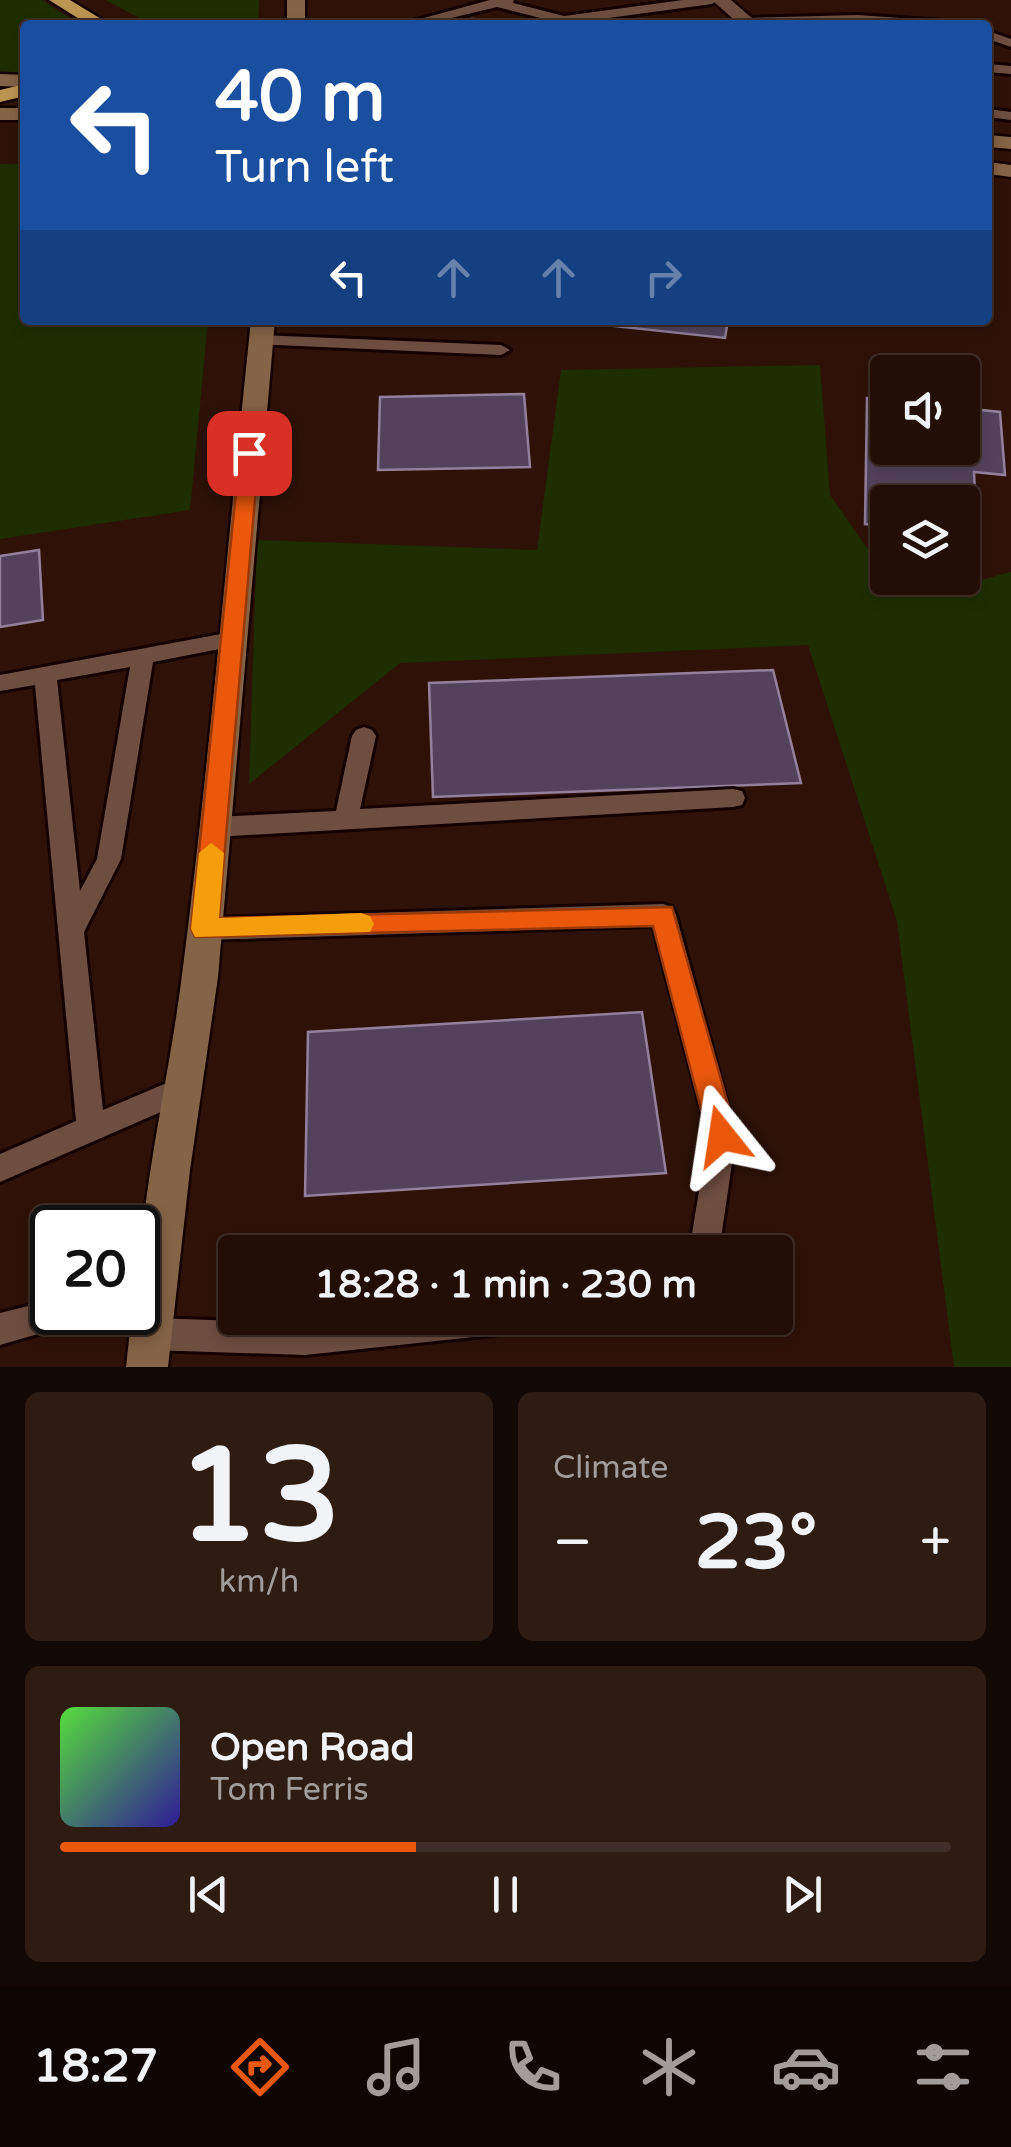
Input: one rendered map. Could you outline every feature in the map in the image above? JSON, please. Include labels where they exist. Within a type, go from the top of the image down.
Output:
[{"type":"highway","points":[[66,3],[94,20]]},
{"type":"street","points":[[720,0],[744,20]]},
{"type":"street","points":[[160,1216],[204,929],[262,330]]},
{"type":"lane","points":[[425,20],[512,0]]},
{"type":"lane","points":[[495,3],[564,20],[712,0]]},
{"type":"lane","points":[[616,13],[623,20]]},
{"type":"lane","points":[[768,20],[904,20]]},
{"type":"lane","points":[[262,330],[501,350]]},
{"type":"lane","points":[[0,683],[232,640]]},
{"type":"lane","points":[[69,936],[108,860],[143,656]]},
{"type":"lane","points":[[45,674],[91,1128]]},
{"type":"lane","points":[[346,820],[364,736]]},
{"type":"lane","points":[[214,827],[733,798]]},
{"type":"lane","points":[[204,929],[663,915],[722,1136],[707,1235]]},
{"type":"lane","points":[[0,1168],[182,1088]]},
{"type":"lane","points":[[0,1330],[30,1322]]},
{"type":"lane","points":[[149,1351],[343,1335]]},
{"type":"green space","points":[[0,0],[42,0],[72,20],[20,20],[20,75],[0,75]]},
{"type":"green space","points":[[105,0],[259,0],[258,20],[143,20]]},
{"type":"green space","points":[[0,164],[20,164],[20,325],[208,325],[190,510],[0,539]]},
{"type":"green space","points":[[820,365],[830,495],[870,552],[870,595],[980,595],[980,580],[1011,572],[1011,1367],[954,1367],[897,921],[808,645],[400,663],[249,784],[257,540],[537,550],[561,370]]},
{"type":"building","points":[[604,325],[727,325],[725,338]]},
{"type":"building","points":[[524,394],[530,467],[378,470],[380,397]]},
{"type":"building","points":[[867,398],[870,465],[980,465],[980,410],[1000,412],[1005,475],[974,472],[975,485],[870,485],[870,524],[865,524]]},
{"type":"building","points":[[39,550],[43,620],[0,627],[0,556]]},
{"type":"building","points":[[773,670],[801,783],[433,797],[429,683]]},
{"type":"building","points":[[642,1012],[666,1173],[305,1196],[308,1032]]},
{"type":"slow traffic","points":[[211,853],[204,929],[361,924]]},
{"type":"route","points":[[249,453],[204,929],[663,915],[722,1136]]}]
